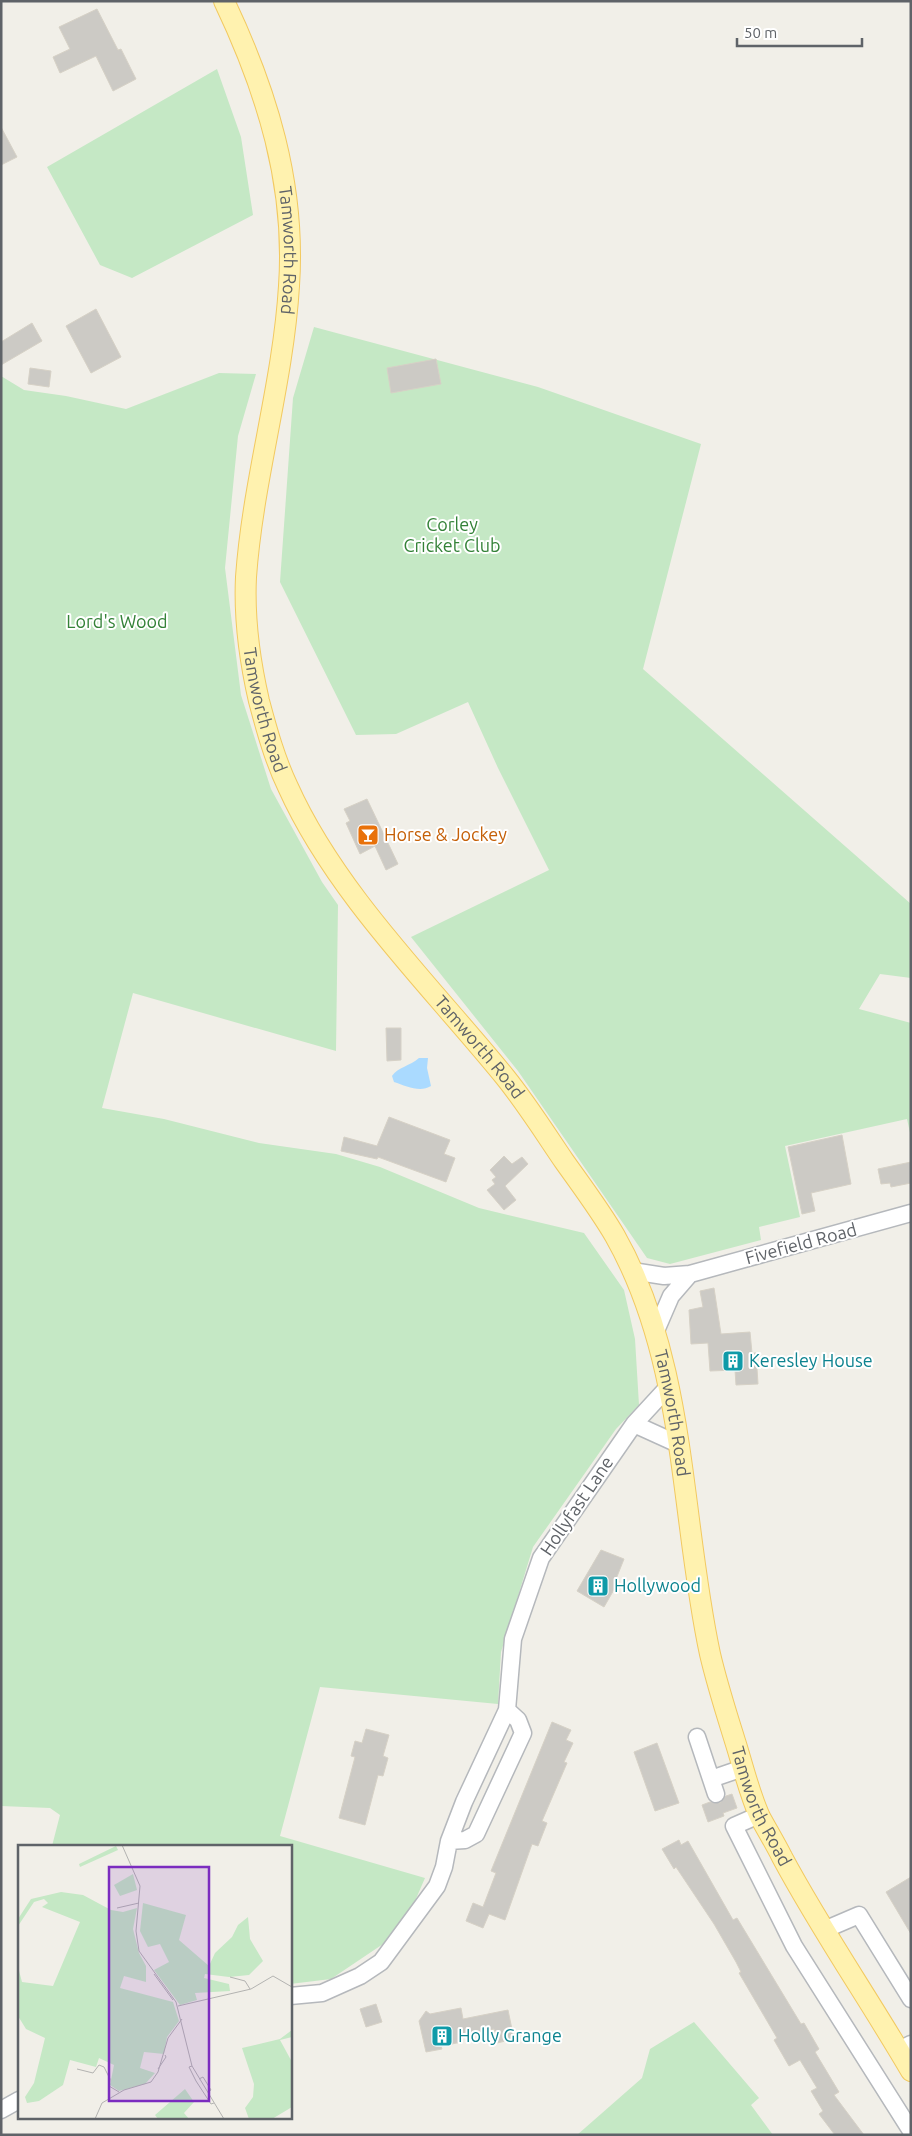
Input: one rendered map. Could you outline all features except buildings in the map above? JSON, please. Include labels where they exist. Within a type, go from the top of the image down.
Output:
[{"type":"main road","name":"Tamworth Road","points":[[224,1],[245,45],[260,83],[284,176],[290,233],[290,279],[284,333],[255,505],[246,584],[252,660],[268,736],[290,794],[323,851],[398,951],[510,1083],[614,1234],[632,1271],[655,1333],[668,1386],[710,1652],[743,1768],[759,1815],[824,1930],[905,2047],[911,2070]]},
{"type":"street","name":"Fivefield Road","points":[[632,1271],[664,1276],[690,1274],[911,1213]]},
{"type":"street","points":[[655,1333],[671,1296],[690,1274]]},
{"type":"street","name":"Hollyfast Lane","points":[[291,1996],[322,1992],[360,1976],[381,1962],[437,1886],[444,1867],[449,1841],[464,1802],[507,1710],[513,1639],[541,1558],[634,1424],[668,1386]]},
{"type":"street","points":[[634,1424],[678,1444]]},
{"type":"street","points":[[449,1841],[465,1840],[476,1834],[523,1733],[518,1720],[507,1710]]},
{"type":"street","points":[[697,1737],[713,1787],[743,1768]]},
{"type":"street","points":[[759,1815],[734,1826],[794,1946],[911,2131]]},
{"type":"street","points":[[824,1930],[859,1915],[911,1999]]},
{"type":"street","points":[[1,2110],[18,2101]]},
{"type":"green space","points":[[217,69],[241,137],[253,215],[132,278],[100,265],[47,167]]},
{"type":"green space","name":"Corley Cricket Club","points":[[314,327],[538,387],[701,444],[643,669],[911,904],[911,978],[880,974],[859,1009],[911,1023],[911,1137],[907,1119],[785,1146],[800,1217],[759,1227],[761,1240],[670,1264],[647,1258],[518,1071],[411,937],[549,870],[498,768],[468,702],[396,734],[356,735],[280,582],[293,398]]},
{"type":"green space","name":"Lord's Wood","points":[[219,373],[256,374],[238,436],[225,568],[241,695],[271,789],[322,882],[338,905],[336,1051],[133,993],[102,1108],[164,1119],[259,1143],[336,1154],[380,1167],[479,1208],[584,1233],[624,1290],[635,1339],[639,1405],[616,1429],[533,1547],[501,1652],[498,1704],[320,1687],[280,1836],[425,1878],[415,1901],[386,1942],[331,1979],[291,1984],[291,1845],[52,1845],[60,1815],[50,1808],[1,1806],[1,376],[24,390],[66,396],[126,409]]},
{"type":"green space","points":[[694,2022],[759,2098],[751,2105],[773,2135],[577,2135],[642,2078],[650,2049]]},
{"type":"water","points":[[419,1058],[428,1058],[427,1068],[431,1086],[418,1089],[394,1082],[392,1076],[395,1073]]},
{"type":"place","name":"Horse & Jockey","points":[[368,835]]},
{"type":"place","name":"Keresley House","points":[[733,1361]]},
{"type":"place","name":"Hollywood","points":[[598,1586]]},
{"type":"place","name":"Holly Grange","points":[[442,2036]]}]
